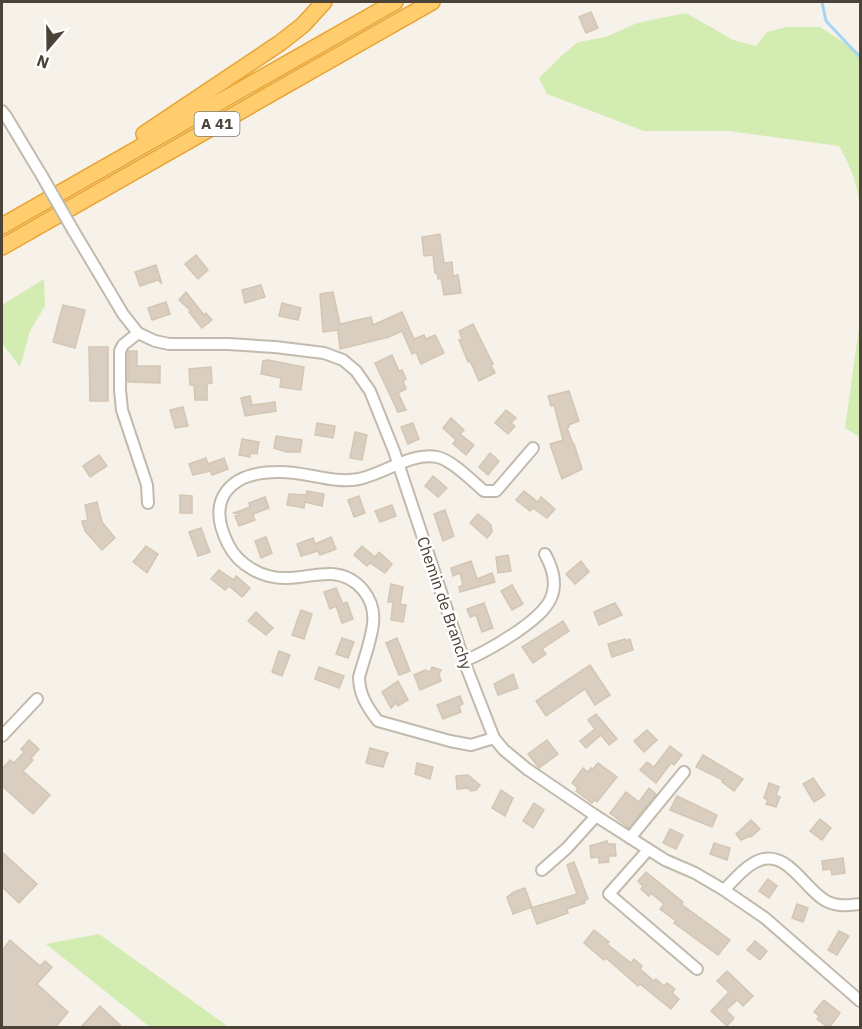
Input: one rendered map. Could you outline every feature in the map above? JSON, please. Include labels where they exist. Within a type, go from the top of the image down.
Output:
[{"type":"highway","points":[[39,204],[280,43],[303,25],[324,2]]},
{"type":"highway","name":"A 41","points":[[2,226],[396,2]]},
{"type":"highway","name":"A 41","points":[[2,247],[432,2]]},
{"type":"highway","points":[[325,63],[444,2]]},
{"type":"street","points":[[2,111],[123,314],[138,333],[123,345],[120,351],[120,390],[122,410],[147,485],[148,503]]},
{"type":"street","name":"Chemin de Branchy","points":[[138,333],[155,341],[169,344],[228,344],[324,353],[343,360],[356,371],[370,391],[398,465],[464,661],[494,738],[504,750],[527,769],[596,816],[648,850],[724,890],[765,918],[861,1001]]},
{"type":"street","points":[[494,738],[471,745],[378,721],[362,697],[359,684],[373,624],[370,598],[354,581],[332,574],[286,578],[259,573],[240,561],[228,545],[219,521],[218,508],[223,494],[239,481],[250,476],[280,471],[343,481],[361,478],[426,457],[445,460],[484,491],[492,492],[496,491],[533,448]]},
{"type":"street","points":[[464,661],[488,651],[539,617],[547,607],[552,598],[554,584],[545,554]]},
{"type":"street","points":[[2,736],[37,699]]},
{"type":"street","points":[[630,838],[684,772]]},
{"type":"street","points":[[542,870],[567,848],[596,816]]},
{"type":"street","points":[[648,850],[609,894],[697,969]]},
{"type":"street","points":[[724,890],[750,866],[761,859],[772,859],[791,868],[827,902],[844,906],[861,904]]},
{"type":"green space","points":[[686,13],[733,40],[756,46],[767,32],[787,27],[820,27],[860,53],[860,210],[853,176],[839,146],[729,131],[644,131],[547,94],[539,78],[578,42],[606,37],[637,23]]},
{"type":"green space","points":[[44,279],[45,306],[30,331],[20,367],[2,343],[2,305]]},
{"type":"green space","points":[[860,321],[860,437],[845,428]]},
{"type":"green space","points":[[99,934],[226,1025],[225,1027],[150,1027],[46,944]]},
{"type":"building","points":[[591,12],[598,28],[586,33],[579,17]]},
{"type":"building","points":[[440,234],[444,263],[452,262],[453,276],[458,275],[461,293],[444,295],[441,278],[438,279],[435,273],[433,255],[424,256],[422,237]]},
{"type":"building","points":[[196,255],[208,270],[198,279],[185,264]]},
{"type":"building","points":[[156,265],[162,284],[158,280],[140,286],[135,272]]},
{"type":"building","points":[[261,285],[265,297],[245,303],[242,290]]},
{"type":"building","points":[[186,292],[204,315],[206,313],[212,320],[202,328],[189,312],[191,311],[179,300]]},
{"type":"building","points":[[333,292],[340,324],[371,317],[373,325],[402,312],[414,339],[424,335],[426,339],[435,335],[444,353],[421,364],[416,352],[412,354],[402,331],[389,337],[340,349],[338,330],[323,332],[320,294]]},
{"type":"building","points":[[166,302],[170,314],[152,320],[148,308]]},
{"type":"building","points":[[282,303],[301,308],[298,320],[279,316]]},
{"type":"building","points":[[63,305],[85,310],[75,348],[53,342]]},
{"type":"building","points":[[473,324],[493,364],[491,365],[495,373],[479,381],[459,340],[462,339],[459,331]]},
{"type":"building","points":[[89,347],[108,347],[108,401],[90,401]]},
{"type":"building","points":[[128,351],[137,351],[137,366],[160,366],[160,383],[128,382]]},
{"type":"building","points":[[392,355],[399,371],[402,370],[406,379],[403,381],[406,389],[398,393],[406,410],[398,412],[375,363]]},
{"type":"building","points":[[263,361],[304,367],[301,390],[280,387],[281,378],[261,374]]},
{"type":"building","points":[[211,367],[212,383],[207,384],[207,400],[195,400],[194,385],[190,385],[189,369]]},
{"type":"building","points":[[569,391],[579,421],[568,425],[567,428],[582,469],[562,479],[550,444],[563,440],[554,405],[551,406],[548,396]]},
{"type":"building","points":[[250,396],[252,405],[275,402],[276,411],[245,416],[241,398]]},
{"type":"building","points":[[183,407],[188,426],[175,428],[170,410]]},
{"type":"building","points":[[506,410],[516,418],[511,423],[515,426],[508,434],[495,423]]},
{"type":"building","points":[[451,418],[464,430],[460,434],[474,445],[466,455],[453,444],[456,440],[443,428]]},
{"type":"building","points":[[317,423],[335,426],[333,438],[315,435]]},
{"type":"building","points":[[413,423],[419,439],[408,444],[401,427]]},
{"type":"building","points":[[355,432],[367,435],[362,460],[350,458]]},
{"type":"building","points":[[276,436],[302,440],[300,452],[286,452],[274,448]]},
{"type":"building","points":[[242,439],[259,442],[257,454],[250,453],[250,457],[239,455]]},
{"type":"building","points":[[490,453],[499,461],[488,475],[479,467]]},
{"type":"building","points":[[99,455],[107,466],[90,477],[83,466]]},
{"type":"building","points":[[206,458],[208,464],[224,458],[228,469],[212,475],[210,471],[193,475],[189,464]]},
{"type":"building","points":[[433,476],[447,488],[438,497],[425,486]]},
{"type":"building","points":[[307,491],[324,494],[322,506],[305,502],[304,508],[287,505],[289,494],[306,495]]},
{"type":"building","points":[[524,491],[538,502],[541,497],[555,509],[547,518],[533,508],[530,511],[516,500]]},
{"type":"building","points":[[180,495],[192,496],[192,513],[180,513]]},
{"type":"building","points":[[359,496],[365,513],[354,517],[348,500]]},
{"type":"building","points":[[265,497],[269,508],[253,514],[255,520],[239,526],[235,516],[240,514],[234,513],[250,507],[249,503]]},
{"type":"building","points":[[97,502],[102,522],[115,538],[102,550],[85,531],[82,521],[88,520],[85,505]]},
{"type":"building","points":[[392,505],[396,516],[380,522],[375,511]]},
{"type":"building","points":[[445,510],[454,536],[443,541],[434,514]]},
{"type":"building","points":[[478,514],[491,525],[492,532],[487,538],[470,523]]},
{"type":"building","points":[[201,528],[210,552],[198,556],[189,532]]},
{"type":"building","points":[[266,537],[272,553],[261,558],[255,541]]},
{"type":"building","points":[[331,537],[336,549],[320,555],[318,551],[301,556],[297,544],[313,538],[315,544]]},
{"type":"building","points":[[146,546],[158,554],[147,573],[133,562]]},
{"type":"building","points":[[362,546],[375,557],[379,552],[392,564],[385,573],[370,563],[367,566],[354,555]]},
{"type":"building","points":[[508,555],[511,571],[498,573],[496,557]]},
{"type":"building","points":[[471,561],[477,579],[492,573],[495,582],[460,592],[459,587],[463,585],[460,573],[453,576],[451,568]]},
{"type":"building","points":[[581,561],[589,572],[575,584],[566,574]]},
{"type":"building","points":[[219,570],[234,580],[236,576],[250,588],[242,597],[229,586],[225,590],[211,579]]},
{"type":"building","points":[[391,584],[403,587],[400,604],[406,605],[403,622],[391,620],[393,602],[388,602]]},
{"type":"building","points":[[512,585],[523,604],[512,610],[501,591]]},
{"type":"building","points":[[336,588],[343,604],[347,602],[353,619],[342,623],[336,606],[330,609],[324,592]]},
{"type":"building","points":[[484,603],[493,628],[482,632],[476,615],[470,617],[467,609]]},
{"type":"building","points":[[615,603],[622,615],[599,625],[594,612]]},
{"type":"building","points":[[301,610],[312,614],[304,639],[292,635]]},
{"type":"building","points":[[256,612],[273,628],[266,635],[248,621]]},
{"type":"building","points":[[563,621],[569,631],[542,649],[546,654],[533,663],[522,647]]},
{"type":"building","points":[[342,638],[354,642],[348,658],[336,654]]},
{"type":"building","points":[[397,638],[410,671],[399,675],[386,643]]},
{"type":"building","points":[[625,639],[625,641],[630,639],[633,650],[612,657],[608,644]]},
{"type":"building","points":[[279,651],[290,655],[282,676],[272,672]]},
{"type":"building","points":[[590,665],[610,695],[595,705],[585,689],[546,716],[536,701]]},
{"type":"building","points":[[319,667],[344,676],[339,688],[315,679]]},
{"type":"building","points":[[432,667],[441,670],[439,674],[441,681],[420,690],[414,675],[425,670],[430,672]]},
{"type":"building","points":[[513,674],[518,688],[498,695],[494,684]]},
{"type":"building","points":[[398,681],[408,700],[398,706],[396,703],[391,708],[382,692]]},
{"type":"building","points":[[460,696],[463,704],[459,706],[461,712],[443,719],[437,705]]},
{"type":"building","points":[[596,714],[617,739],[609,745],[601,735],[586,748],[580,741],[595,729],[588,720]]},
{"type":"building","points":[[647,730],[657,740],[644,752],[634,741]]},
{"type":"building","points":[[29,740],[39,749],[23,771],[50,795],[33,814],[2,786],[2,769],[10,760],[14,763],[24,752],[21,749]]},
{"type":"building","points":[[547,740],[558,754],[539,768],[528,754]]},
{"type":"building","points":[[670,746],[682,755],[674,765],[671,763],[656,783],[640,770],[647,762],[654,767]]},
{"type":"building","points":[[370,748],[388,753],[383,767],[366,763]]},
{"type":"building","points":[[703,755],[743,779],[734,791],[722,782],[723,780],[696,767]]},
{"type":"building","points":[[417,763],[433,767],[430,779],[415,774]]},
{"type":"building","points":[[598,763],[617,777],[597,802],[594,800],[592,803],[576,791],[578,788],[572,783],[583,768],[588,772]]},
{"type":"building","points":[[468,775],[480,785],[476,790],[471,791],[468,788],[457,789],[456,776]]},
{"type":"building","points":[[813,778],[825,795],[814,802],[803,784]]},
{"type":"building","points":[[769,783],[779,787],[776,795],[780,797],[776,807],[766,804],[768,800],[764,798]]},
{"type":"building","points":[[649,788],[656,794],[629,828],[610,813],[626,792],[639,802]]},
{"type":"building","points":[[501,790],[513,798],[505,816],[492,808]]},
{"type":"building","points":[[677,796],[717,815],[712,827],[670,810]]},
{"type":"building","points":[[534,803],[544,810],[533,828],[523,821]]},
{"type":"building","points":[[820,819],[831,828],[822,840],[810,831]]},
{"type":"building","points":[[751,820],[760,829],[751,837],[741,840],[736,834]]},
{"type":"building","points":[[670,829],[683,835],[676,849],[663,843]]},
{"type":"building","points":[[607,841],[608,844],[615,844],[616,856],[608,856],[609,862],[599,863],[599,857],[591,858],[590,846]]},
{"type":"building","points":[[714,843],[730,848],[727,860],[710,854]]},
{"type":"building","points":[[2,852],[37,884],[19,903],[2,887]]},
{"type":"building","points":[[843,858],[845,873],[832,875],[831,869],[823,870],[822,861]]},
{"type":"building","points":[[574,862],[588,899],[584,901],[585,903],[567,909],[568,913],[537,924],[531,908],[577,894],[567,865]]},
{"type":"building","points":[[646,872],[683,902],[681,904],[730,940],[718,955],[674,923],[676,921],[660,909],[664,904],[651,893],[649,896],[641,889],[643,886],[638,881]]},
{"type":"building","points":[[768,879],[777,886],[769,898],[759,891]]},
{"type":"building","points":[[525,888],[532,907],[513,914],[507,897]]},
{"type":"building","points":[[797,904],[808,908],[803,922],[792,918]]},
{"type":"building","points":[[594,930],[631,963],[634,959],[642,966],[640,969],[654,981],[656,979],[664,986],[667,983],[675,989],[672,993],[679,999],[671,1009],[584,943]]},
{"type":"building","points":[[839,931],[849,936],[837,955],[828,950]]},
{"type":"building","points":[[10,940],[40,966],[45,961],[52,967],[37,984],[68,1012],[55,1028],[2,1028],[2,951]]},
{"type":"building","points":[[755,941],[767,951],[760,960],[747,950]]},
{"type":"building","points":[[727,971],[753,996],[743,1006],[737,1000],[726,1010],[734,1018],[727,1026],[711,1011],[729,992],[717,981]]},
{"type":"building","points":[[824,1000],[840,1013],[829,1028],[817,1019],[819,1016],[814,1012]]},
{"type":"building","points":[[100,1006],[123,1028],[80,1028]]},
{"type":"waterway","points":[[822,2],[826,21],[860,57]]}]
